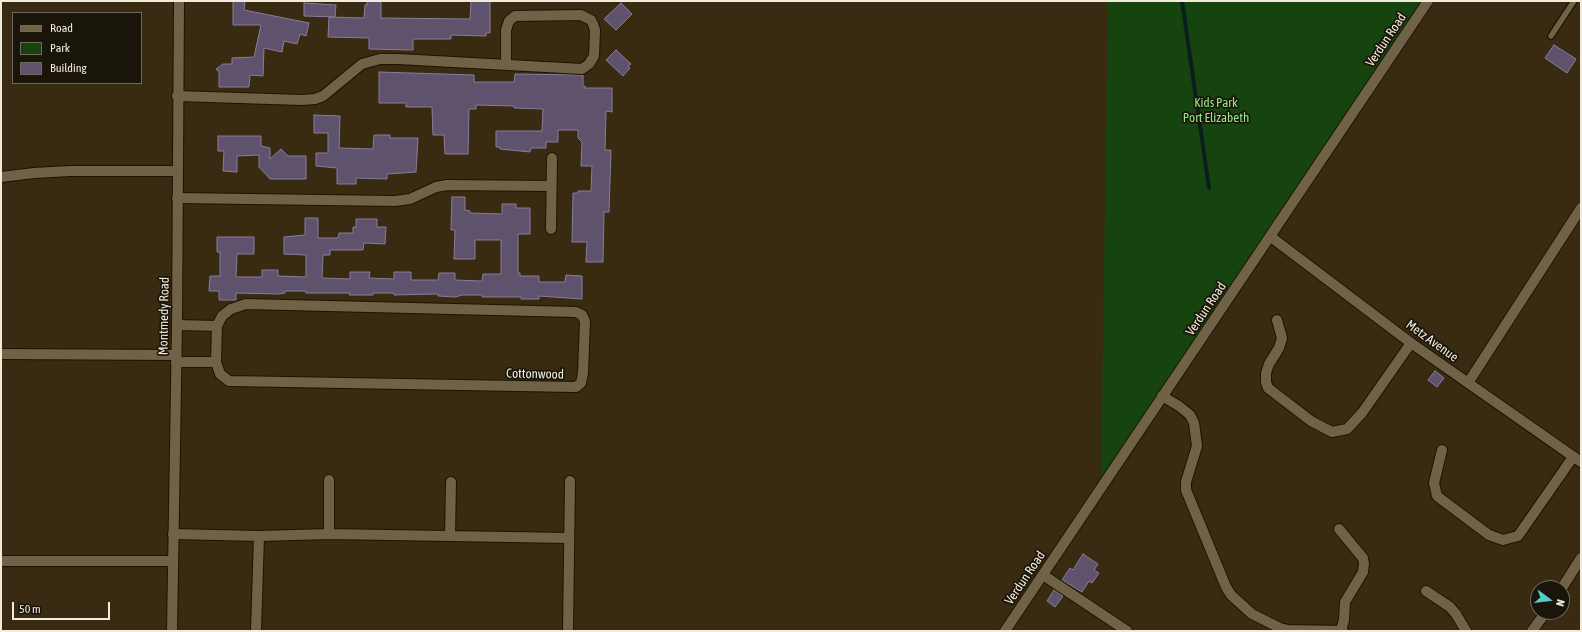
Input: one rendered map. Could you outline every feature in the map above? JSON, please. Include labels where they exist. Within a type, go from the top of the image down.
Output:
[{"type":"street","name":"Montmedy Road","points":[[172,631],[177,325],[179,1]]},
{"type":"street","name":"Verdun Road","points":[[1005,631],[1162,396],[1271,237],[1428,1]]},
{"type":"street","points":[[178,96],[302,100],[315,99],[324,96],[362,64],[380,59],[506,64],[551,69],[582,69],[589,64],[594,56],[595,30],[593,24],[591,20],[581,15],[515,16],[509,21],[506,30],[506,64]]},
{"type":"street","points":[[551,229],[552,158]]},
{"type":"street","points":[[1,178],[34,173],[70,171],[177,171]]},
{"type":"street","points":[[177,198],[395,201],[410,199],[436,187],[447,185],[551,186]]},
{"type":"street","points":[[1468,383],[1581,208]]},
{"type":"street","name":"Metz Avenue","points":[[1271,237],[1411,343],[1577,459]]},
{"type":"street","name":"Cottonwood","points":[[216,362],[220,374],[229,381],[234,382],[576,387],[581,383],[583,374],[584,320],[582,316],[572,311],[246,304],[231,309],[222,316],[217,326]]},
{"type":"street","points":[[1277,320],[1282,338],[1279,348],[1269,364],[1266,373],[1268,388],[1311,421],[1332,432],[1347,429],[1358,418],[1411,343]]},
{"type":"street","points":[[1,354],[176,359],[216,362],[217,326],[177,325]]},
{"type":"street","points":[[1162,396],[1179,406],[1190,415],[1194,422],[1197,446],[1186,482],[1186,490],[1231,595],[1252,614],[1280,628],[1342,631],[1345,602],[1362,572],[1364,564],[1363,558],[1339,529]]},
{"type":"street","points":[[1442,450],[1434,482],[1437,496],[1489,535],[1503,540],[1518,536],[1577,459]]},
{"type":"street","points":[[329,534],[330,480]]},
{"type":"street","points":[[568,631],[568,538],[570,481]]},
{"type":"street","points":[[450,536],[451,482]]},
{"type":"street","points":[[173,534],[259,536],[329,534],[568,538]]},
{"type":"street","points":[[256,631],[259,536]]},
{"type":"street","points":[[1567,580],[1581,558]]},
{"type":"street","points":[[1,561],[172,561]]},
{"type":"street","points":[[1043,575],[1127,631]]},
{"type":"street","points":[[1426,591],[1456,614],[1466,631]]},
{"type":"street","points":[[1532,631],[1540,620]]},
{"type":"lane","points":[[1551,36],[1574,1]]},
{"type":"green space","name":"Kids Park Port Elizabeth","points":[[1108,1],[1422,1],[1101,480]]},
{"type":"building","points":[[233,1],[245,1],[244,10],[309,23],[306,36],[300,34],[297,44],[284,41],[282,52],[264,48],[263,76],[250,75],[249,87],[219,87],[219,72],[216,69],[223,64],[232,64],[232,58],[254,57],[261,25],[233,25]]},
{"type":"building","points":[[367,1],[381,1],[381,18],[470,19],[471,1],[490,1],[490,33],[486,33],[486,36],[451,35],[451,39],[413,39],[413,50],[369,49],[369,38],[328,37],[329,17],[364,18],[365,5],[367,5]]},
{"type":"building","points":[[304,3],[336,5],[335,17],[304,16]]},
{"type":"building","points":[[621,3],[632,14],[616,30],[604,19]]},
{"type":"building","points":[[1554,45],[1576,59],[1567,73],[1545,58]]},
{"type":"building","points":[[616,50],[631,64],[628,66],[630,68],[623,76],[606,60]]},
{"type":"building","points":[[379,72],[474,75],[474,82],[514,82],[515,74],[583,75],[583,86],[585,86],[585,88],[612,88],[612,112],[606,111],[605,150],[611,150],[609,212],[604,212],[603,262],[586,262],[587,242],[572,242],[573,193],[578,193],[578,191],[591,191],[592,166],[581,166],[582,142],[578,138],[578,130],[558,130],[558,142],[546,142],[546,148],[531,148],[530,152],[500,149],[500,147],[496,147],[496,131],[542,131],[543,109],[514,108],[514,106],[476,105],[476,109],[469,109],[468,154],[445,154],[444,135],[433,135],[432,107],[406,107],[406,103],[379,103]]},
{"type":"building","points":[[314,115],[340,116],[339,148],[373,149],[374,135],[390,135],[390,138],[418,138],[416,172],[387,174],[387,179],[356,178],[356,184],[337,184],[337,168],[316,166],[316,153],[328,153],[328,133],[314,133]]},
{"type":"building","points":[[218,136],[261,136],[261,146],[270,148],[270,159],[281,149],[288,156],[306,156],[306,179],[270,179],[259,167],[259,155],[237,156],[237,172],[223,171],[224,151],[218,151]]},
{"type":"building","points":[[452,197],[465,197],[465,210],[470,211],[470,213],[502,214],[502,204],[516,204],[516,208],[530,208],[530,234],[518,234],[518,273],[520,273],[520,276],[539,276],[539,282],[565,282],[566,275],[582,276],[582,299],[539,296],[539,299],[521,299],[521,297],[482,297],[482,295],[462,295],[455,297],[438,296],[438,294],[394,295],[394,293],[349,295],[350,293],[306,293],[305,291],[285,291],[285,293],[278,294],[236,293],[236,300],[219,300],[219,291],[209,291],[210,276],[220,276],[220,252],[217,252],[217,237],[254,237],[254,254],[237,254],[236,277],[262,277],[262,270],[278,270],[278,276],[306,277],[306,255],[284,254],[284,237],[305,235],[305,218],[318,218],[318,238],[338,238],[339,233],[353,233],[353,227],[356,227],[356,219],[377,219],[377,227],[386,227],[385,244],[364,243],[363,250],[330,250],[330,255],[323,255],[322,278],[350,279],[350,272],[370,272],[369,278],[394,279],[394,272],[411,272],[411,280],[438,280],[439,273],[455,273],[455,280],[482,281],[483,274],[501,274],[501,240],[475,240],[475,259],[454,259],[455,230],[451,230]]},
{"type":"building","points":[[1435,371],[1444,378],[1437,387],[1428,380]]},
{"type":"building","points":[[1083,554],[1098,564],[1094,570],[1099,573],[1092,583],[1089,581],[1082,592],[1062,580],[1070,568],[1073,570]]},
{"type":"building","points":[[1054,590],[1063,596],[1055,607],[1047,601]]},
{"type":"waterway","points":[[1182,1],[1209,188]]}]
